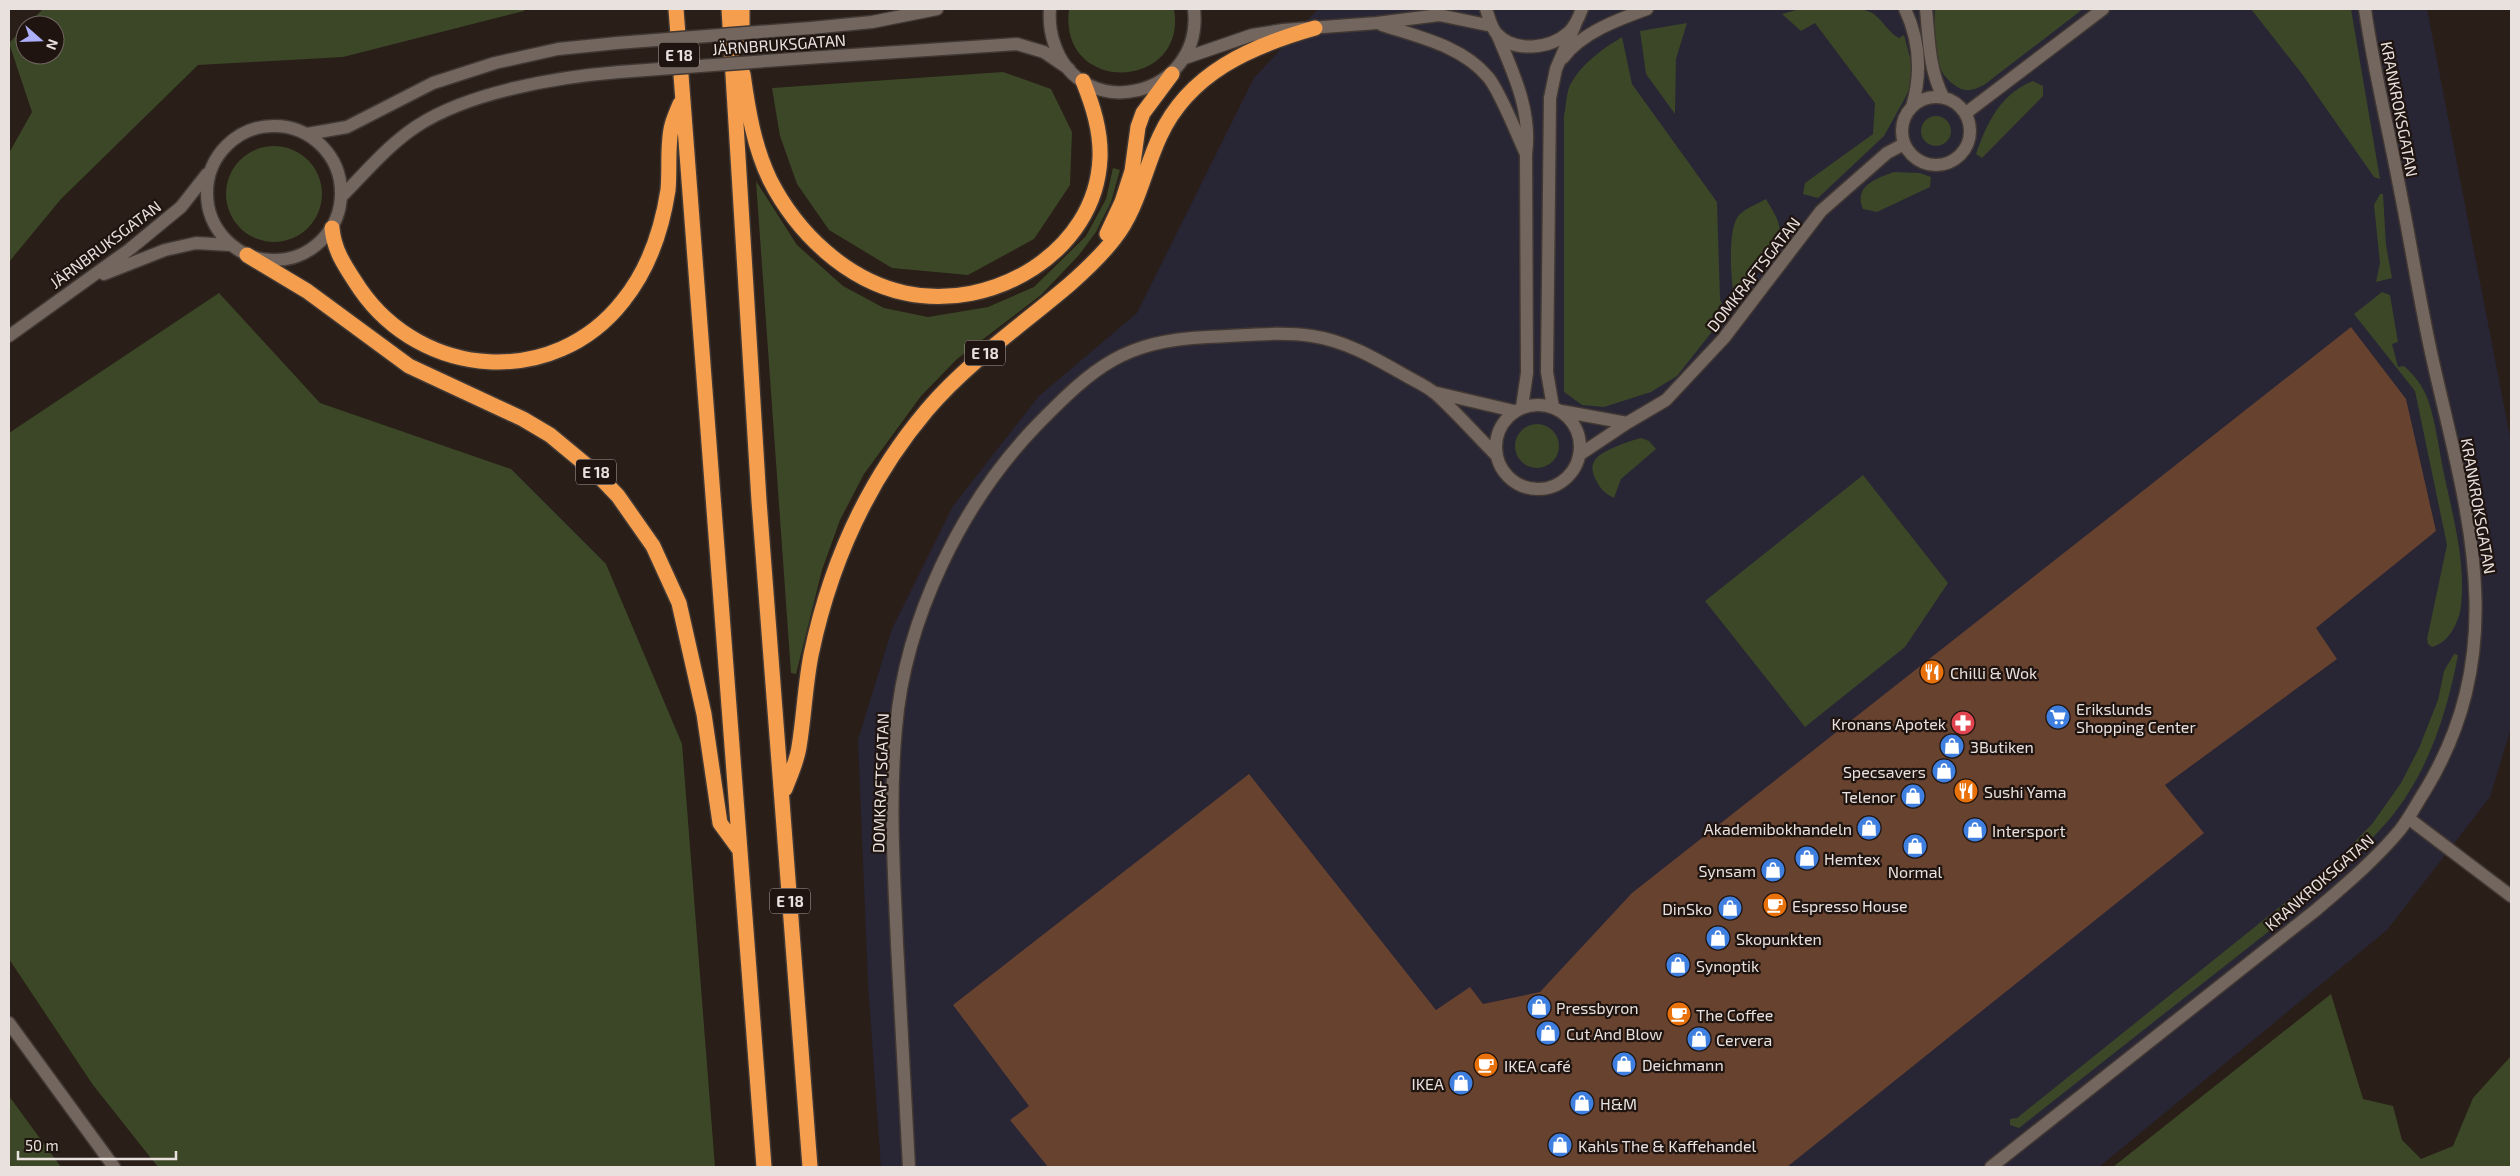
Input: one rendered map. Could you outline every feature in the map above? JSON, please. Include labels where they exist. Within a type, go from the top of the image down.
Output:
[{"type":"highway","name":"E 18","points":[[676,9],[764,1167]]},
{"type":"highway","name":"E 18","points":[[728,9],[736,102],[748,340],[810,1167]]},
{"type":"highway","points":[[742,9],[742,59],[750,120],[767,172],[784,206],[803,230],[825,251],[844,265],[876,283],[905,293],[934,297],[964,295],[994,288],[1021,276],[1046,260],[1068,238],[1084,215],[1095,186],[1100,159],[1099,128],[1083,81]]},
{"type":"highway","points":[[1070,283],[1096,262],[1117,236],[1134,206],[1160,136],[1176,108],[1198,84],[1220,67],[1253,49],[1314,28]]},
{"type":"highway","name":"E 18","points":[[782,795],[799,750],[811,657],[825,597],[846,538],[874,483],[909,432],[950,385],[1070,283],[1091,258],[1109,232],[1122,202],[1132,171],[1138,127],[1143,113],[1172,74]]},
{"type":"highway","name":"E 18","points":[[332,228],[336,249],[360,288],[384,318],[408,336],[434,350],[463,359],[503,362],[522,360],[551,353],[578,340],[602,323],[623,301],[640,276],[662,219],[668,189],[671,127],[682,101]]},
{"type":"highway","name":"E 18","points":[[247,255],[307,291],[409,366],[523,419],[550,435],[598,474],[618,496],[653,546],[679,603],[704,714],[720,823],[739,849]]},
{"type":"street","name":"JÄRNBRUKSGATAN","points":[[307,134],[347,127],[404,96],[433,83],[487,65],[558,49],[617,42],[872,22],[937,9]]},
{"type":"street","points":[[1050,9],[1050,31],[1058,54],[1069,69],[1083,81],[1112,92],[1131,92],[1154,86],[1172,74],[1185,58],[1193,38],[1194,9]]},
{"type":"street","points":[[1486,9],[1520,87],[1528,139],[1526,154],[1527,374],[1518,409],[1500,427],[1496,438],[1496,455],[1498,463],[1508,477],[1521,486],[1537,489],[1553,486],[1564,480],[1573,470],[1579,455],[1577,432],[1574,424],[1557,409],[1547,372],[1550,98],[1556,69],[1581,13]]},
{"type":"street","points":[[1556,69],[1565,56],[1579,43],[1598,31],[1647,9]]},
{"type":"street","points":[[1906,9],[1916,38],[1920,59],[1918,87],[1912,107],[1902,124],[1904,144],[1912,156],[1924,164],[1938,166],[1952,162],[1963,153],[1969,140],[1970,126],[1966,113],[1956,103],[1943,97],[1926,98],[1912,107]]},
{"type":"street","points":[[1926,9],[1931,61],[1936,83],[1943,97]]},
{"type":"street","points":[[1966,113],[2103,9]]},
{"type":"street","name":"KRANKROKSGATAN","points":[[1991,1167],[2316,910],[2366,866],[2408,818],[2441,763],[2462,711],[2474,653],[2477,605],[2476,576],[2464,498],[2426,332],[2365,9]]},
{"type":"street","points":[[1185,58],[1252,35],[1314,28],[1377,24],[1439,15],[1494,30],[1516,44],[1539,46],[1556,42],[1569,32],[1581,13]]},
{"type":"street","points":[[1377,24],[1434,42],[1456,52],[1473,63],[1490,79],[1526,154]]},
{"type":"street","name":"JÄRNBRUKSGATAN","points":[[342,196],[393,143],[418,125],[444,111],[532,85],[593,74],[1017,44],[1044,52],[1069,69]]},
{"type":"street","points":[[266,126],[287,127],[307,134],[324,148],[335,163],[340,178],[342,196],[339,213],[332,228],[314,247],[290,259],[270,261],[247,255],[230,245],[216,227],[207,205],[207,183],[214,162],[227,145],[244,132],[266,126]]},
{"type":"street","name":"DOMKRAFTSGATAN","points":[[1579,455],[1666,400],[1686,381],[1724,338],[1821,211],[1887,153],[1904,144]]},
{"type":"street","name":"JÄRNBRUKSGATAN","points":[[9,336],[130,250],[181,207],[202,182],[214,162]]},
{"type":"street","name":"JÄRNBRUKSGATAN","points":[[52,304],[107,273],[165,250],[196,243],[230,245]]},
{"type":"street","name":"DOMKRAFTSGATAN","points":[[909,1167],[892,818],[896,727],[910,654],[930,593],[960,529],[991,480],[1026,437],[1067,395],[1098,369],[1131,350],[1171,339],[1290,334],[1314,336],[1346,345],[1434,392],[1518,409]]},
{"type":"street","name":"DOMKRAFTSGATAN","points":[[1434,392],[1496,455]]},
{"type":"street","points":[[1518,409],[1538,404],[1627,423]]},
{"type":"street","points":[[2408,818],[2511,896]]},
{"type":"street","points":[[9,1022],[114,1167]]},
{"type":"shaded area","points":[[1318,9],[2427,9],[2511,442],[2511,728],[2490,797],[2387,930],[2099,1167],[881,1167],[868,983],[858,740],[892,629],[953,506],[1039,396],[1137,313],[1254,78]]},
{"type":"green space","points":[[1838,7],[1858,9],[1874,14],[1896,36],[1899,38],[1904,35],[1913,69],[1910,87],[1884,136],[1818,198],[1803,194],[1805,183],[1873,134],[1875,103],[1815,23],[1801,31],[1782,14],[1800,9]]},
{"type":"green space","points":[[43,9],[525,9],[524,11],[343,57],[198,65],[61,199],[9,262],[9,153],[32,112],[16,65],[65,65],[65,15],[37,15]]},
{"type":"green space","points":[[1069,9],[1174,9],[1173,36],[1162,56],[1144,68],[1123,72],[1101,69],[1083,57],[1071,37]]},
{"type":"green space","points":[[1935,9],[2083,9],[1984,85],[1976,89],[1964,90],[1953,84],[1946,77],[1937,60],[1934,39]]},
{"type":"green space","points":[[2251,9],[2351,9],[2380,179],[2374,177],[2302,74]]},
{"type":"green space","points":[[1687,23],[1676,59],[1675,114],[1646,74],[1640,31]]},
{"type":"green space","points":[[15,37],[15,61],[9,43]]},
{"type":"green space","points":[[1622,37],[1632,84],[1717,202],[1720,299],[1726,314],[1677,376],[1651,392],[1604,407],[1582,405],[1564,392],[1564,116],[1570,85],[1580,70]]},
{"type":"green space","points":[[1003,72],[1051,89],[1072,132],[1070,185],[1034,239],[968,275],[892,268],[829,230],[797,184],[780,136],[772,88]]},
{"type":"green space","points":[[2033,81],[2043,86],[2043,96],[1982,158],[1976,154],[1990,121],[2003,102]]},
{"type":"green space","points":[[1936,116],[1947,120],[1951,131],[1947,142],[1936,146],[1925,142],[1921,131],[1925,120]]},
{"type":"green space","points":[[274,146],[292,150],[308,160],[318,176],[322,194],[318,212],[308,228],[292,238],[274,242],[256,238],[240,228],[230,212],[226,194],[230,176],[240,160],[256,150]]},
{"type":"green space","points":[[1113,168],[1120,170],[1111,202],[1096,232],[1079,255],[1041,295],[957,359],[921,396],[864,474],[840,520],[822,570],[796,674],[791,673],[756,181],[797,245],[843,286],[884,308],[928,317],[988,307],[1034,287],[1086,236],[1106,199]]},
{"type":"green space","points":[[1894,172],[1920,173],[1931,177],[1930,187],[1877,212],[1863,209],[1861,194],[1868,184]]},
{"type":"green space","points":[[2380,194],[2383,194],[2386,245],[2392,278],[2376,282],[2380,263],[2374,205]]},
{"type":"green space","points":[[1766,199],[1778,221],[1779,238],[1734,297],[1731,242],[1735,222],[1739,215],[1748,208]]},
{"type":"green space","points":[[2382,292],[2390,295],[2398,342],[2392,344],[2398,367],[2404,366],[2415,377],[2424,390],[2431,409],[2460,556],[2462,590],[2458,619],[2448,636],[2438,645],[2432,647],[2428,644],[2427,639],[2447,545],[2415,391],[2354,314]]},
{"type":"green space","points":[[219,293],[320,403],[511,469],[606,564],[682,744],[715,1167],[158,1167],[93,1085],[9,959],[9,433]]},
{"type":"green space","points":[[1541,424],[1553,430],[1558,437],[1558,455],[1553,462],[1546,467],[1533,468],[1525,465],[1518,458],[1515,442],[1518,434],[1525,427]]},
{"type":"green space","points":[[1641,438],[1649,441],[1656,449],[1621,479],[1614,498],[1604,492],[1594,477],[1593,463],[1603,453],[1624,443]]},
{"type":"green space","points":[[1863,475],[1948,583],[1905,647],[1805,727],[1705,601]]},
{"type":"green space","points":[[2454,654],[2458,655],[2448,699],[2433,743],[2414,784],[2388,821],[2315,895],[2019,1128],[2010,1125],[2010,1119],[2017,1118],[2333,864],[2372,824],[2401,783],[2419,748],[2438,700],[2444,671]]},
{"type":"green space","points":[[2331,994],[2363,1099],[2393,1106],[2402,1140],[2421,1159],[2453,1146],[2473,1098],[2511,1056],[2511,1167],[2113,1167]]},
{"type":"green space","points":[[9,1096],[61,1167],[9,1167]]},
{"type":"building","name":"Erikslunds Shopping Center","points":[[2351,327],[2406,399],[2436,531],[2316,628],[2337,659],[2165,785],[2204,833],[1787,1167],[1048,1167],[1010,1120],[1029,1106],[953,1005],[1249,774],[1436,1010],[1470,987],[1483,1004],[1540,992],[1632,893]]},
{"type":"place","name":"Chilli & Wok","points":[[1932,672]]},
{"type":"place","name":"Erikslunds Shopping Center","points":[[2058,717]]},
{"type":"place","name":"Kronans Apotek","points":[[1963,723]]},
{"type":"place","name":"3Butiken","points":[[1952,746]]},
{"type":"place","name":"Specsavers","points":[[1944,771]]},
{"type":"place","name":"Sushi Yama","points":[[1966,791]]},
{"type":"place","name":"Telenor","points":[[1913,796]]},
{"type":"place","name":"Akademibokhandeln","points":[[1869,828]]},
{"type":"place","name":"Intersport","points":[[1975,830]]},
{"type":"place","name":"Normal","points":[[1915,846]]},
{"type":"place","name":"Hemtex","points":[[1807,858]]},
{"type":"place","name":"Synsam","points":[[1773,870]]},
{"type":"place","name":"Espresso House","points":[[1775,905]]},
{"type":"place","name":"DinSko","points":[[1730,908]]},
{"type":"place","name":"Skopunkten","points":[[1718,938]]},
{"type":"place","name":"Synoptik","points":[[1678,965]]},
{"type":"place","name":"Pressbyron","points":[[1539,1007]]},
{"type":"place","name":"The Coffee","points":[[1679,1014]]},
{"type":"place","name":"Cut And Blow","points":[[1548,1033]]},
{"type":"place","name":"Cervera","points":[[1699,1039]]},
{"type":"place","name":"Deichmann","points":[[1624,1064]]},
{"type":"place","name":"IKEA café","points":[[1486,1065]]},
{"type":"place","name":"IKEA","points":[[1461,1083]]},
{"type":"place","name":"H&M","points":[[1582,1103]]},
{"type":"place","name":"Kahls The & Kaffehandel","points":[[1560,1145]]}]
